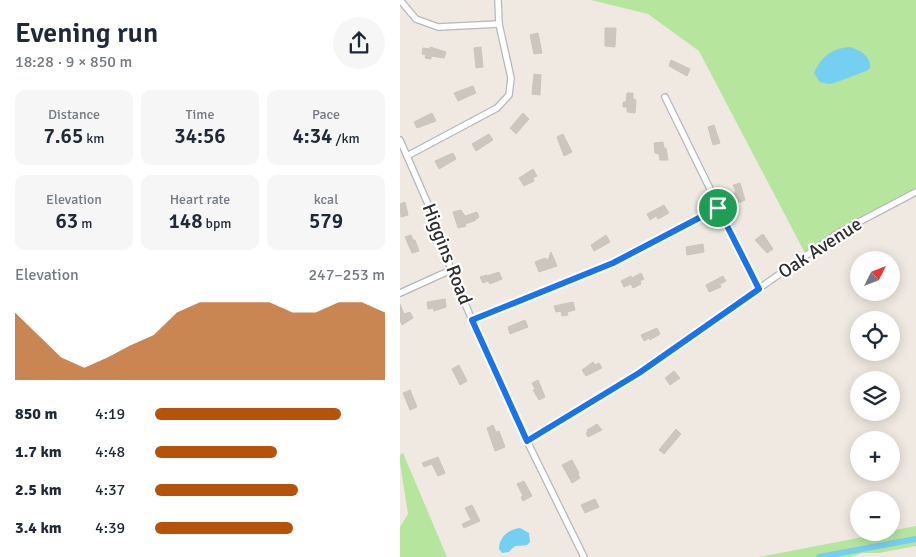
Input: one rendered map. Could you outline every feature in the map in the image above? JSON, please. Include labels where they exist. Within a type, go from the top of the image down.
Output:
[{"type":"street","points":[[400,0],[416,19],[438,28],[499,24]]},
{"type":"street","points":[[407,156],[498,108],[508,95],[511,78],[499,24],[498,0]]},
{"type":"street","points":[[665,97],[759,289]]},
{"type":"street","name":"Higgins Road","points":[[400,140],[472,320],[527,441],[584,557]]},
{"type":"street","name":"Oak Avenue","points":[[527,441],[639,373],[838,233],[916,192]]},
{"type":"street","points":[[472,320],[613,263],[718,208]]},
{"type":"street","points":[[400,293],[451,270]]},
{"type":"green space","points":[[591,0],[916,0],[916,192],[838,233],[806,255],[699,51],[648,14]],"holes":[[[857,49],[869,59],[849,76],[834,83]]]},
{"type":"green space","points":[[403,453],[447,557],[400,557],[400,527],[408,514],[400,463],[400,455]]},
{"type":"green space","points":[[916,526],[916,546],[879,553],[862,553],[851,557],[759,557],[850,540],[900,541],[900,529]]},
{"type":"water","points":[[850,47],[867,57],[870,68],[834,83],[820,82],[814,73],[820,62],[833,51]]},
{"type":"water","points":[[520,528],[529,533],[530,542],[527,545],[515,546],[509,552],[502,553],[499,545],[503,537],[512,530]]},
{"type":"building","points":[[605,28],[616,28],[615,47],[605,46]]},
{"type":"building","points":[[538,33],[542,53],[534,54],[530,35]]},
{"type":"building","points":[[430,47],[446,52],[444,58],[431,56],[431,59],[425,58],[426,55],[422,54],[423,48],[430,49]]},
{"type":"building","points":[[481,47],[483,67],[476,68],[474,48]]},
{"type":"building","points":[[671,60],[690,69],[687,76],[669,66]]},
{"type":"building","points":[[534,74],[541,75],[540,95],[532,94]]},
{"type":"building","points":[[473,86],[476,93],[458,101],[454,93]]},
{"type":"building","points":[[627,93],[633,93],[633,99],[636,100],[635,113],[627,112],[627,107],[623,107],[623,102],[626,102]]},
{"type":"building","points":[[432,113],[436,121],[417,128],[414,122]]},
{"type":"building","points":[[523,113],[529,119],[516,134],[510,128]]},
{"type":"building","points":[[714,125],[720,143],[713,145],[708,127]]},
{"type":"building","points":[[489,134],[493,140],[476,151],[472,144]]},
{"type":"building","points":[[563,134],[572,152],[564,156],[557,137]]},
{"type":"building","points":[[663,142],[668,160],[660,160],[659,154],[655,153],[654,143]]},
{"type":"building","points":[[453,153],[456,159],[439,169],[435,161]]},
{"type":"building","points":[[533,169],[537,176],[533,178],[534,181],[524,186],[519,178]]},
{"type":"building","points":[[740,183],[745,200],[738,203],[733,185]]},
{"type":"building","points":[[405,202],[408,215],[401,217],[400,204]]},
{"type":"building","points":[[664,205],[669,213],[658,219],[656,216],[650,220],[647,214]]},
{"type":"building","points":[[461,210],[465,216],[477,212],[479,217],[465,224],[466,226],[458,228],[453,212]]},
{"type":"building","points":[[763,234],[773,249],[767,253],[755,240]]},
{"type":"building","points":[[411,235],[419,251],[412,253],[405,237]]},
{"type":"building","points":[[606,235],[610,242],[594,251],[591,245]]},
{"type":"building","points":[[703,244],[704,252],[687,255],[686,247]]},
{"type":"building","points":[[551,252],[557,266],[539,272],[535,262],[545,258],[548,260]]},
{"type":"building","points":[[499,272],[502,279],[490,284],[488,281],[483,283],[480,277],[487,276]]},
{"type":"building","points":[[641,273],[644,279],[640,281],[641,284],[633,288],[631,284],[624,287],[621,281]]},
{"type":"building","points":[[723,276],[726,281],[720,284],[721,287],[709,292],[706,285]]},
{"type":"building","points":[[445,299],[446,307],[434,311],[433,308],[428,309],[427,302]]},
{"type":"building","points":[[573,302],[575,310],[567,312],[568,315],[562,316],[561,311],[556,312],[554,306]]},
{"type":"building","points":[[400,304],[404,314],[410,312],[413,318],[402,325],[400,320]]},
{"type":"building","points":[[525,320],[528,327],[510,334],[508,327]]},
{"type":"building","points":[[657,328],[660,334],[644,341],[641,335]]},
{"type":"building","points":[[593,362],[595,365],[599,363],[602,368],[586,376],[582,370]]},
{"type":"building","points":[[459,365],[467,381],[460,385],[452,369]]},
{"type":"building","points":[[674,371],[680,378],[670,385],[665,378]]},
{"type":"building","points":[[538,380],[545,397],[539,400],[533,390],[535,389],[532,383]]},
{"type":"building","points":[[410,390],[417,407],[410,410],[403,393]]},
{"type":"building","points":[[597,424],[602,430],[588,437],[587,430]]},
{"type":"building","points":[[493,425],[496,432],[499,431],[505,447],[495,451],[487,428]]},
{"type":"building","points":[[676,429],[681,434],[664,454],[659,450]]},
{"type":"building","points":[[438,457],[445,473],[438,476],[432,464],[424,467],[422,463]]},
{"type":"building","points":[[572,460],[580,478],[572,483],[562,465]]},
{"type":"building","points":[[524,481],[532,496],[523,501],[521,497],[523,496],[517,484]]},
{"type":"building","points":[[595,499],[599,507],[585,513],[581,505]]},
{"type":"building","points":[[472,505],[480,521],[464,528],[462,524],[471,520],[465,508]]},
{"type":"waterway","points":[[819,557],[916,539]]},
{"type":"route","points":[[718,208],[759,289],[639,373],[527,441],[472,320],[613,263],[718,208]]}]
